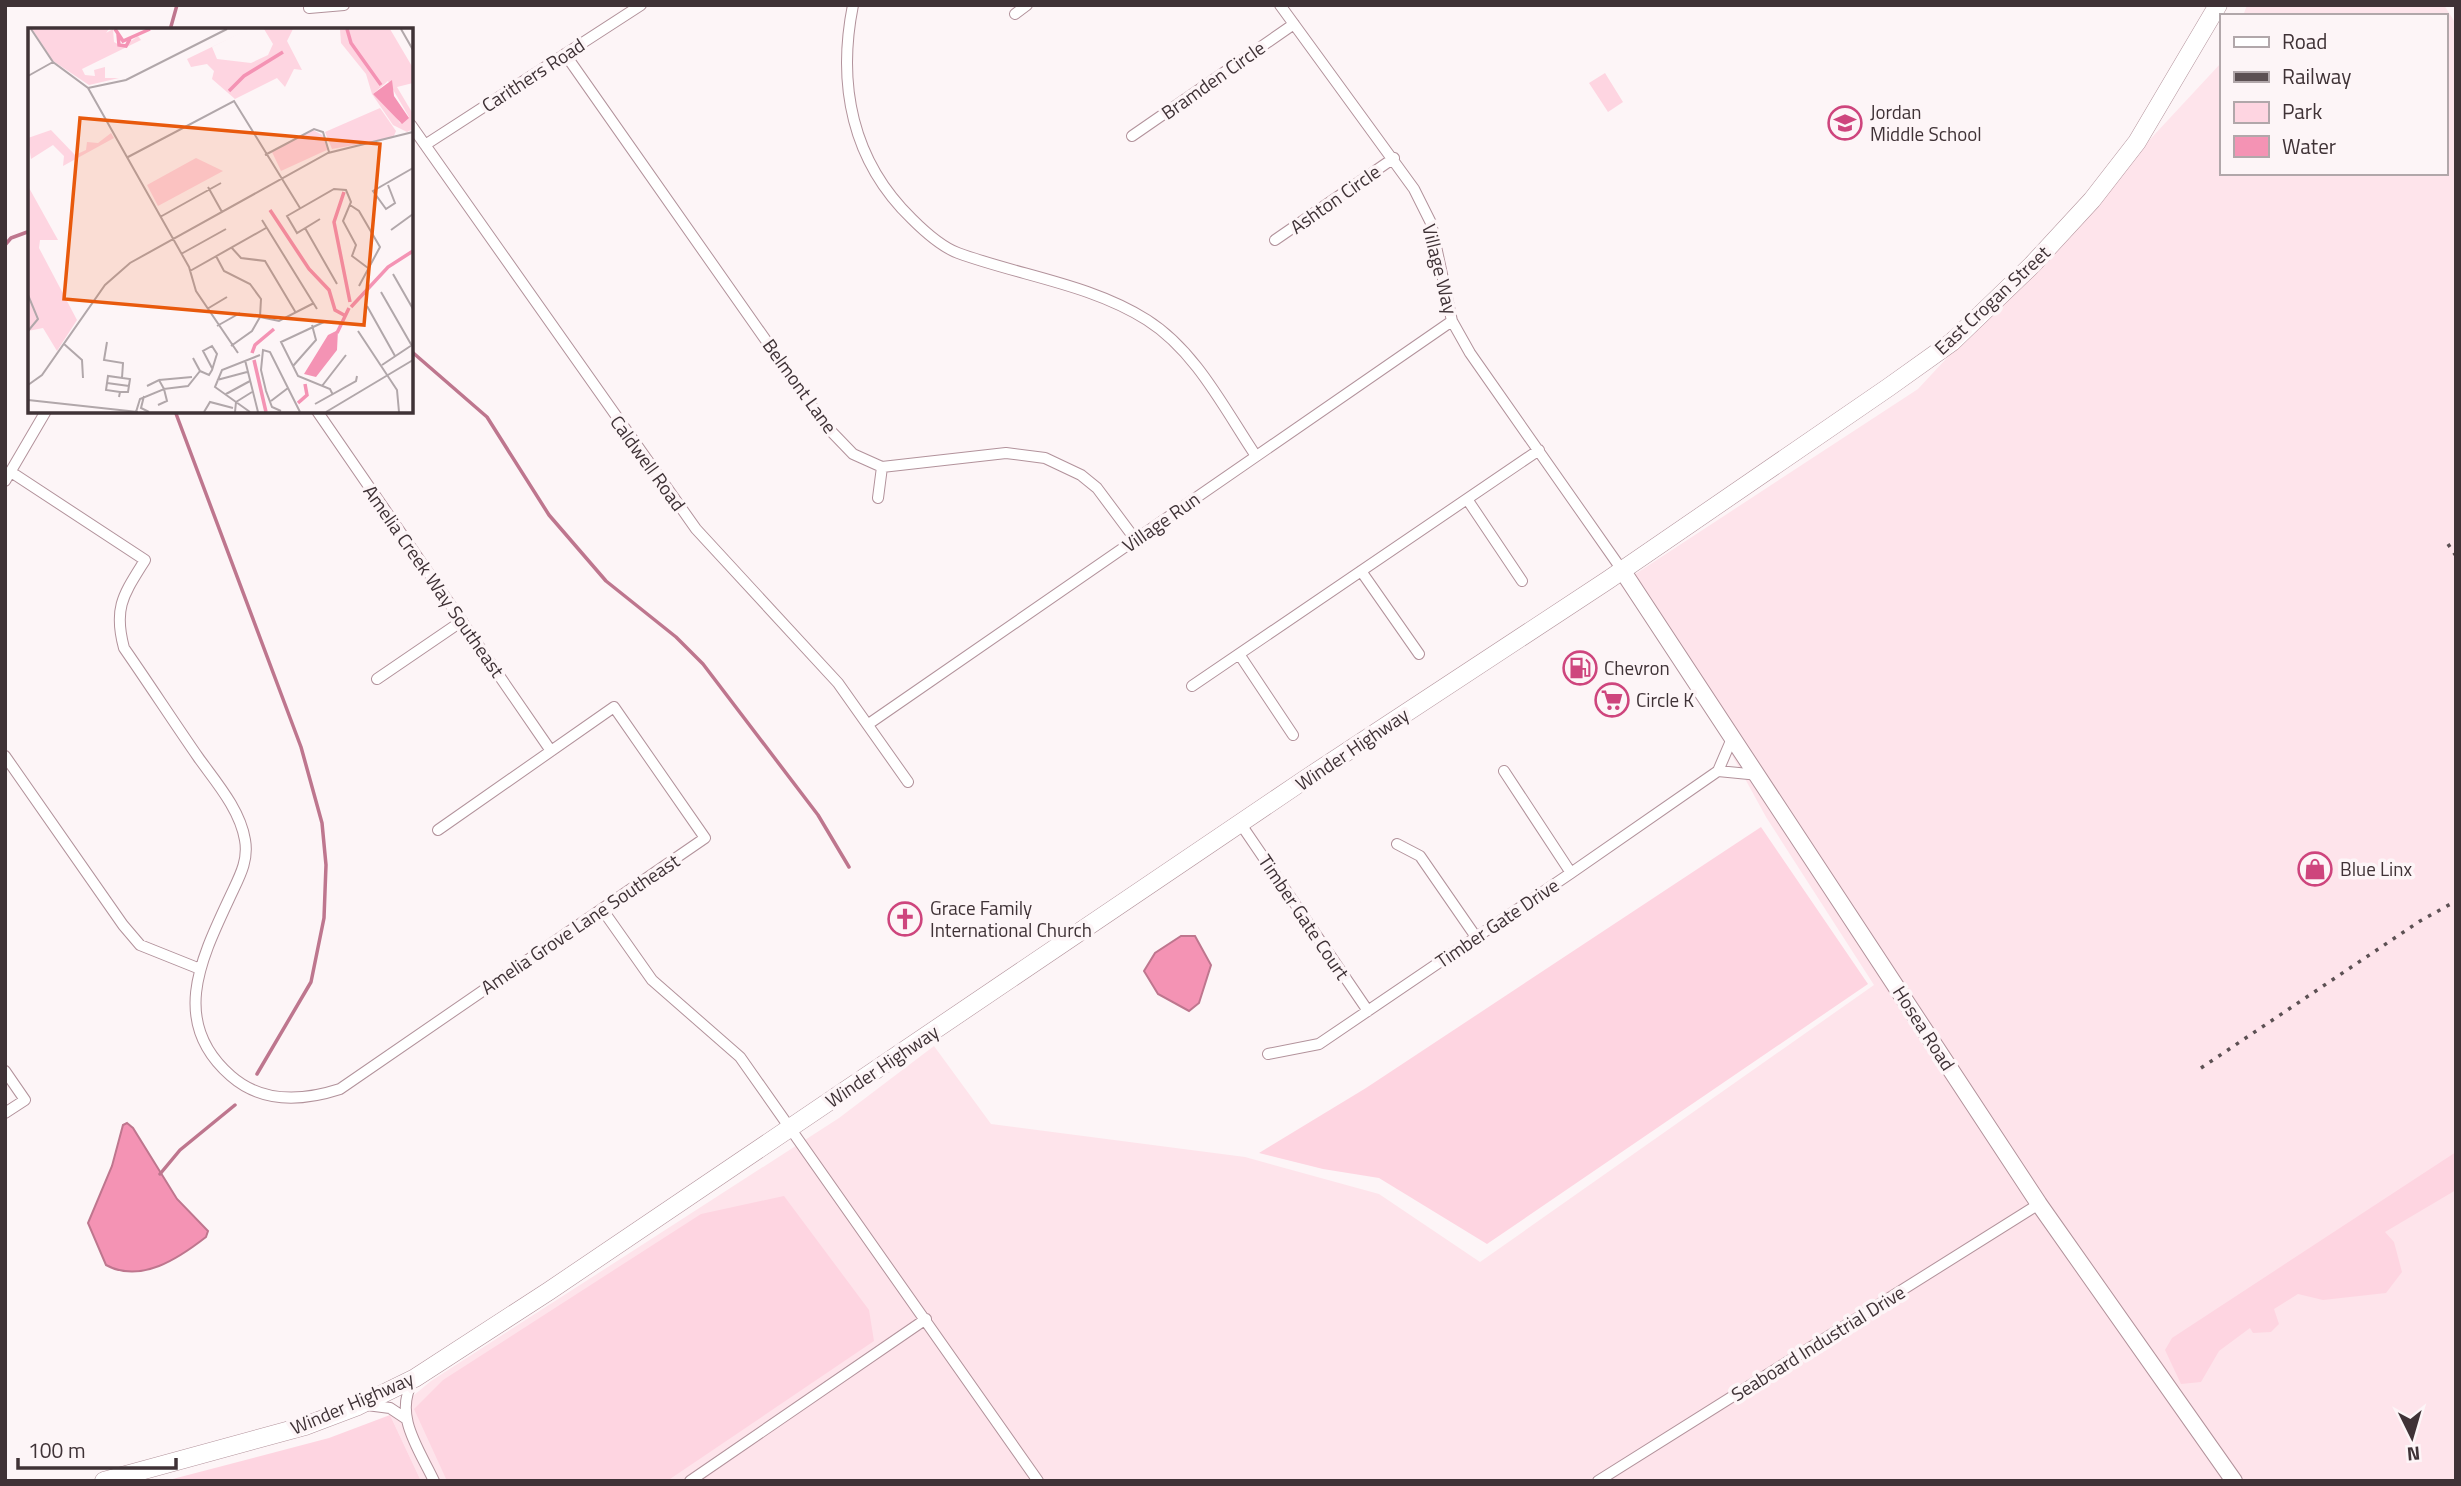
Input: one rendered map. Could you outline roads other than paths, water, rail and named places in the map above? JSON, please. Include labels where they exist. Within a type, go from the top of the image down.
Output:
[{"type":"main road","name":"East Crogan Street","points":[[1622,570],[1952,342],[2032,265],[2092,200],[2137,142],[2218,5]]},
{"type":"main road","name":"Winder Highway","points":[[104,1481],[260,1440],[358,1406],[415,1378],[1240,823],[1622,570]]},
{"type":"street","points":[[310,8],[344,5]]},
{"type":"street","name":"Carithers Road","points":[[425,145],[641,5]]},
{"type":"street","points":[[853,5],[845,65],[849,103],[858,140],[892,200],[922,230],[956,252],[1108,299],[1149,321],[1176,343],[1256,456]]},
{"type":"street","points":[[1015,14],[1027,5]]},
{"type":"street","name":"Village Way","points":[[1280,5],[1414,188],[1431,223],[1452,321],[1470,353],[1622,570]]},
{"type":"street","name":"Bramden Circle","points":[[1132,136],[1294,24]]},
{"type":"street","name":"Belmont Lane","points":[[565,54],[826,426],[853,454],[883,467]]},
{"type":"street","name":"Caldwell Road","points":[[413,128],[695,529],[794,633],[870,723],[908,782]]},
{"type":"street","name":"Ashton Circle","points":[[1275,240],[1394,158]]},
{"type":"street","name":"Village Run","points":[[870,723],[1452,321]]},
{"type":"street","name":"Amelia Grove Lane Southeast","points":[[45,413],[8,476],[145,560],[122,597],[117,623],[124,648],[230,804],[245,838],[246,864],[205,950],[195,991],[197,1033],[219,1066],[244,1087],[275,1098],[312,1098],[340,1089],[705,838],[614,707],[438,830]]},
{"type":"street","name":"Amelia Creek Way Southeast","points":[[318,413],[551,751]]},
{"type":"street","points":[[1192,685],[1539,450]]},
{"type":"street","points":[[878,498],[883,467],[1006,453],[1045,458],[1081,475],[1097,488],[1135,539]]},
{"type":"street","points":[[1467,499],[1522,581]]},
{"type":"street","name":"Hosea Road","points":[[1622,570],[2039,1204],[2234,1481]]},
{"type":"street","points":[[1361,571],[1419,654]]},
{"type":"street","points":[[377,679],[462,621]]},
{"type":"street","points":[[1239,654],[1293,735]]},
{"type":"street","points":[[1733,736],[1718,771],[1759,775]]},
{"type":"street","points":[[5,756],[123,925],[140,945],[200,969]]},
{"type":"street","points":[[1504,771],[1571,873]]},
{"type":"street","name":"Timber Gate Drive","points":[[1268,1054],[1319,1044],[1718,771]]},
{"type":"street","name":"Timber Gate Court","points":[[1240,823],[1368,1011]]},
{"type":"street","points":[[1397,844],[1420,856],[1476,937]]},
{"type":"street","points":[[602,909],[652,980],[740,1057],[1038,1481]]},
{"type":"street","points":[[5,1071],[25,1100],[5,1114]]},
{"type":"street","name":"Seaboard Industrial Drive","points":[[1598,1481],[2039,1204]]},
{"type":"street","points":[[690,1481],[926,1319]]},
{"type":"street","points":[[415,1378],[404,1403],[405,1418],[434,1481]]},
{"type":"street","points":[[358,1406],[382,1405],[405,1418]]},
{"type":"water","points":[[1181,936],[1195,936],[1211,965],[1199,1003],[1189,1011],[1158,994],[1144,971],[1155,953]]},
{"type":"water","points":[[127,1123],[133,1128],[177,1199],[208,1231],[206,1237],[172,1260],[133,1272],[106,1265],[88,1223],[112,1166],[123,1125]]},
{"type":"waterway","points":[[171,28],[177,5]]},
{"type":"waterway","points":[[5,245],[11,238],[28,232]]},
{"type":"waterway","points":[[413,353],[487,417],[549,515],[606,581],[676,637],[703,664],[818,815],[849,867]]},
{"type":"waterway","points":[[176,413],[301,747],[322,823],[326,865],[324,918],[311,982],[257,1074]]},
{"type":"waterway","points":[[160,1174],[180,1150],[235,1105]]},
{"type":"railway","points":[[2448,544],[2456,556]]},
{"type":"railway","points":[[2201,1068],[2420,921],[2456,901]]},
{"type":"place","name":"Jordan Middle School","points":[[1845,123]]},
{"type":"place","name":"Chevron","points":[[1580,668]]},
{"type":"place","name":"Circle K","points":[[1612,700]]},
{"type":"place","name":"Blue Linx","points":[[2315,869]]},
{"type":"place","name":"Grace Family International Church","points":[[905,919]]}]
